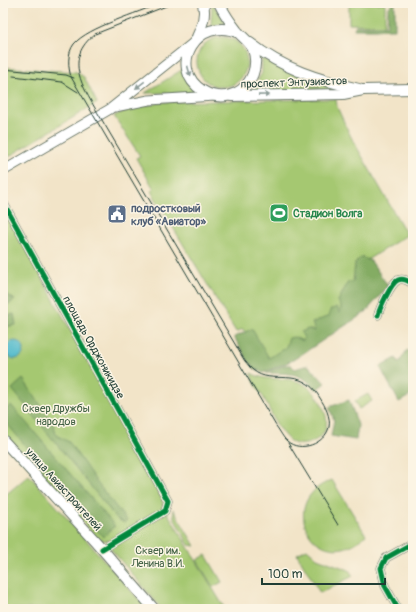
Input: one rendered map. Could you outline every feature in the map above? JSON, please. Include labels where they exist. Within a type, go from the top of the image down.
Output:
[{"type":"main road","points":[[195,41],[203,25],[203,3]]},
{"type":"main road","points":[[219,3],[239,33]]},
{"type":"main road","name":"проспект Энтузиастов","points":[[3,171],[110,108],[209,30],[216,28],[224,28],[239,33],[278,62],[292,69],[330,83],[363,90]]},
{"type":"main road","name":"проспект Энтузиастов","points":[[195,41],[187,61],[192,80],[206,92],[222,96],[241,90],[252,77],[255,60],[253,50],[247,40]]},
{"type":"main road","name":"проспект Энтузиастов","points":[[110,108],[149,100],[222,96],[343,94],[363,90],[413,89]]},
{"type":"main road","name":"улица Авиастроителей","points":[[3,440],[102,549],[154,609]]},
{"type":"street","name":"площадь Орджоникидзе","points":[[3,202],[168,501],[165,511],[102,549]]},
{"type":"street","points":[[378,315],[394,283],[400,280],[405,280],[413,284]]},
{"type":"street","points":[[398,609],[385,586],[381,568],[386,558],[413,543]]},
{"type":"green space","points":[[212,3],[226,23],[211,26]]},
{"type":"green space","points":[[349,3],[385,3],[385,25],[349,24]]},
{"type":"green space","points":[[392,3],[395,3],[395,29],[354,29],[355,26],[387,26],[388,9]]},
{"type":"green space","points":[[222,37],[232,39],[240,44],[245,52],[247,62],[245,72],[240,80],[232,85],[222,87],[212,85],[204,80],[199,72],[197,62],[199,52],[204,44],[212,39]]},
{"type":"green space","points":[[262,58],[305,79],[341,90],[251,91],[262,73]]},
{"type":"green space","points":[[3,67],[76,72],[84,77],[97,103],[3,160]]},
{"type":"green space","points":[[183,69],[187,81],[197,93],[145,93]]},
{"type":"green space","name":"Стадион Волга","points":[[336,99],[337,107],[351,137],[407,235],[359,265],[358,307],[266,366],[243,329],[236,332],[151,191],[154,189],[136,158],[140,156],[114,116],[131,108],[165,102]]},
{"type":"green space","name":"Сквер Дружбы народов","points":[[3,206],[163,501],[163,506],[160,511],[111,541],[99,540],[3,433]]},
{"type":"green space","points":[[361,257],[371,261],[388,286],[366,312],[293,360],[263,373],[254,368],[234,337],[252,329],[269,358],[286,347],[289,338],[294,337],[303,341],[304,338],[301,332],[308,329],[315,331],[312,323],[329,316],[330,310],[337,307],[340,313],[341,307],[338,301],[348,282],[353,282],[355,263]]},
{"type":"green space","points":[[3,292],[15,300],[3,308]]},
{"type":"green space","points":[[14,314],[16,325],[5,327],[3,324],[3,317]]},
{"type":"green space","points":[[407,350],[413,354],[413,394],[399,402],[380,367],[396,358],[399,363]]},
{"type":"green space","points":[[285,365],[291,365],[295,369],[308,365],[325,383],[316,390],[305,379],[300,377],[288,374],[266,373]]},
{"type":"green space","points":[[251,373],[265,378],[296,381],[309,388],[319,400],[326,416],[326,426],[321,436],[306,444],[295,444],[290,441],[282,433],[276,423],[251,376]]},
{"type":"green space","points":[[23,379],[54,425],[56,435],[69,442],[98,484],[127,521],[125,523],[117,519],[12,389]]},
{"type":"green space","points":[[368,394],[372,401],[359,409],[355,401]]},
{"type":"green space","points":[[349,400],[358,425],[356,440],[331,436],[334,420],[329,407]]},
{"type":"green space","points":[[11,405],[115,526],[103,537],[3,419],[3,412]]},
{"type":"green space","points":[[29,475],[147,609],[3,609],[3,497]]},
{"type":"green space","points":[[332,480],[366,535],[348,546],[332,548],[318,543],[308,533],[304,519],[305,504],[314,491]]},
{"type":"green space","points":[[173,509],[195,546],[189,545],[174,518]]},
{"type":"green space","name":"Сквер им. Ленина В.И.","points":[[167,512],[225,609],[162,609],[110,548]]},
{"type":"green space","points":[[307,549],[317,558],[349,570],[353,576],[320,593],[297,554]]},
{"type":"green space","points":[[206,555],[222,582],[213,587],[197,560]]},
{"type":"water","points":[[11,341],[19,341],[24,346],[22,357],[19,359],[11,359],[6,354],[6,346]]},
{"type":"tram line","points":[[160,3],[102,26],[81,38],[74,44],[70,52],[69,69],[71,77],[276,426],[286,440],[292,445],[311,445],[323,438],[329,427],[326,408],[320,398],[312,388],[304,382],[295,379],[261,375],[252,369],[245,361],[82,84],[78,63],[80,53],[85,44],[95,34],[174,3]]},
{"type":"tram line","points":[[3,69],[66,75],[74,78]]},
{"type":"tram line","points":[[13,76],[62,82],[78,92]]},
{"type":"tram line","points":[[288,443],[338,525]]},
{"type":"cycle path","points":[[3,202],[168,501],[165,511],[102,549]]},
{"type":"cycle path","points":[[378,315],[386,296],[395,282],[402,279],[413,284]]},
{"type":"cycle path","points":[[398,609],[385,586],[381,568],[386,558],[413,543]]},
{"type":"place","name":"Стадион Волга","points":[[279,213]]},
{"type":"place","name":"подростковый клуб «Авиатор»","points":[[117,214]]}]
